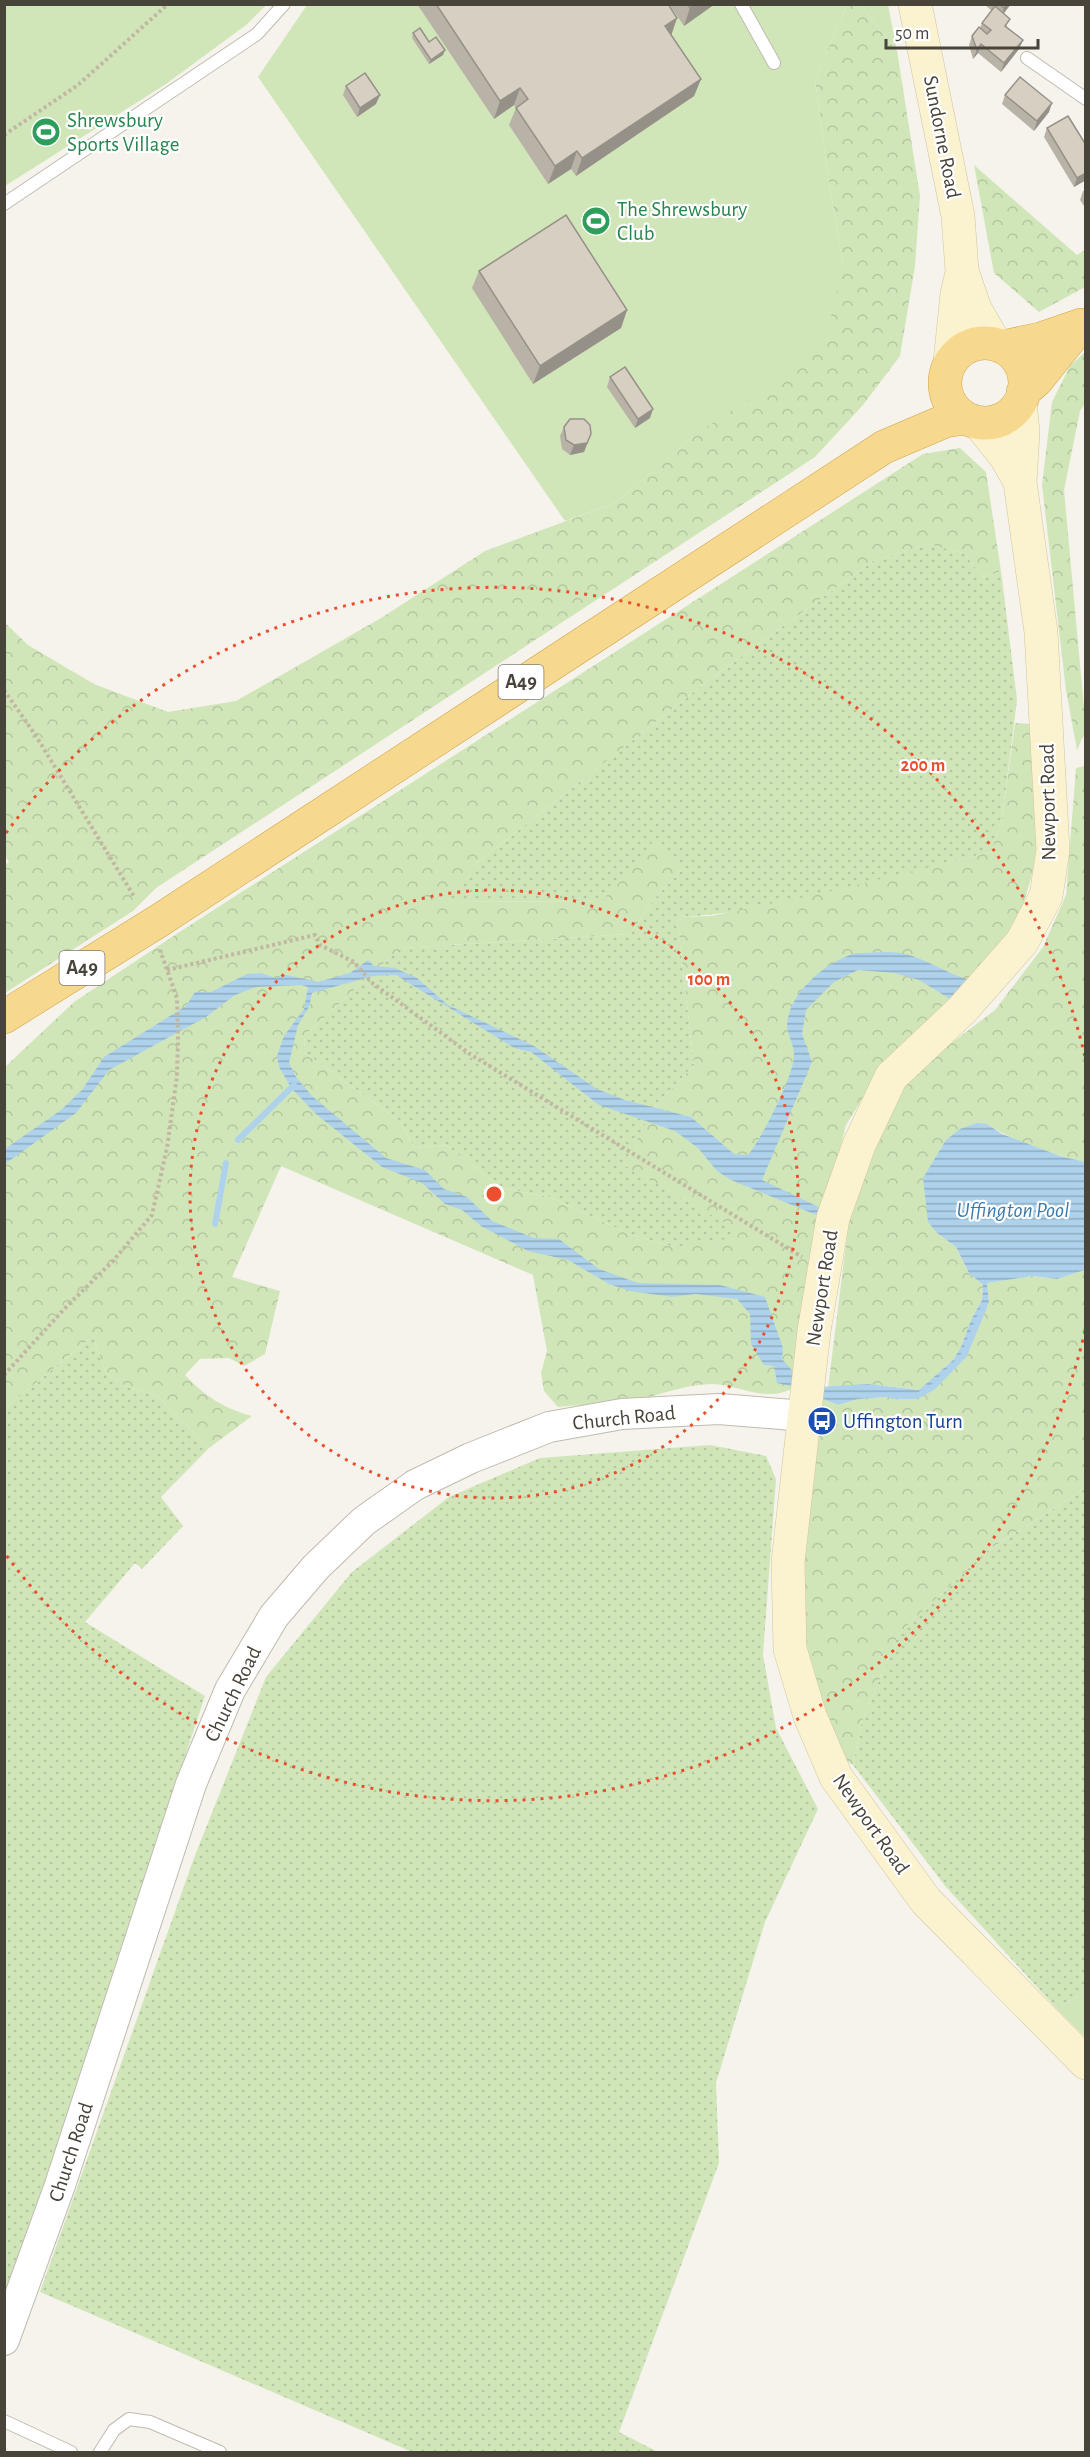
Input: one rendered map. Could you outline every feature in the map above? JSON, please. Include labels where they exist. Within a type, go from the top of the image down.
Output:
[{"type":"highway","points":[[1083,324],[1022,397],[1014,410],[999,420],[972,420],[950,403],[948,373],[965,348],[985,343],[999,346],[1040,339],[1083,324]]},
{"type":"highway","points":[[999,346],[1018,362],[1024,382],[1022,397]]},
{"type":"highway","name":"A49","points":[[884,447],[948,373]]},
{"type":"highway","name":"A49","points":[[4,1017],[160,920],[884,447],[945,422],[972,420]]},
{"type":"main road","name":"Sundorne Road","points":[[915,4],[958,216],[962,271],[975,309],[999,346]]},
{"type":"main road","name":"Sundorne Road","points":[[948,373],[957,294],[962,271]]},
{"type":"main road","name":"Newport Road","points":[[1022,397],[1023,432],[1020,482],[1041,632],[1053,850],[1046,896],[1022,942],[962,1010],[891,1077],[859,1145],[833,1218],[810,1372],[788,1562],[790,1649],[810,1716],[836,1777],[926,1901],[1086,2063]]},
{"type":"main road","name":"Newport Road","points":[[972,420],[1006,457],[1020,482]]},
{"type":"street","name":"Church Road","points":[[4,2340],[60,2185],[191,1784],[230,1690],[274,1616],[316,1567],[364,1521],[415,1485],[471,1458],[549,1427],[622,1414],[719,1409],[806,1410]]},
{"type":"lane","points":[[4,204],[256,34],[284,4]]},
{"type":"lane","points":[[741,4],[774,63]]},
{"type":"lane","points":[[1027,58],[1086,99]]},
{"type":"lane","points":[[100,2452],[120,2423],[138,2419],[220,2452]]},
{"type":"lane","points":[[4,2421],[71,2452]]},
{"type":"path","points":[[4,135],[78,85],[168,4]]},
{"type":"path","points":[[4,690],[36,736],[135,898]]},
{"type":"path","points":[[167,970],[315,935],[320,945],[354,962],[371,982],[470,1054],[799,1257],[826,1262]]},
{"type":"path","points":[[4,1375],[67,1306],[112,1262],[152,1215],[167,1148],[177,1076],[178,1006],[159,946]]},
{"type":"green space","name":"Shrewsbury Sports Village","points":[[5,4],[266,5],[246,25],[166,84],[5,186]]},
{"type":"green space","name":"The Shrewsbury Club","points":[[307,5],[847,5],[815,79],[828,177],[843,264],[824,347],[698,433],[615,503],[565,521],[258,77]]},
{"type":"green space","points":[[847,5],[860,5],[897,51],[920,196],[915,266],[900,356],[863,405],[815,457],[156,888],[133,911],[5,993],[4,866],[9,862],[4,854],[4,622],[28,645],[94,684],[168,712],[236,701],[381,618],[485,551],[615,503],[698,433],[843,264],[828,177],[815,79]]},
{"type":"green space","points":[[860,5],[888,5],[897,51]]},
{"type":"green space","points":[[974,165],[1077,255],[1085,250],[1085,287],[1039,312],[994,273]]},
{"type":"green space","points":[[1085,352],[1085,403],[1080,411],[1064,490],[1085,719],[1085,732],[1077,750],[1066,690],[1042,485],[1052,402],[1070,366]]},
{"type":"green space","points":[[960,448],[986,472],[1001,571],[983,577],[964,553],[928,544],[873,561],[705,683],[472,867],[438,902],[602,901],[656,838],[681,870],[655,898],[630,934],[400,948],[305,1035],[304,1052],[401,1122],[414,1148],[446,1145],[501,1188],[550,1197],[629,1234],[674,1247],[734,1238],[725,1223],[624,1165],[654,1107],[694,1065],[677,917],[711,916],[819,894],[991,852],[1002,818],[1015,723],[1031,724],[1039,850],[1022,909],[1004,950],[884,1064],[846,1125],[825,1210],[795,1387],[785,1392],[764,1394],[723,1385],[703,1384],[633,1400],[558,1407],[544,1391],[541,1373],[547,1351],[533,1275],[281,1166],[232,1277],[280,1291],[265,1354],[244,1366],[229,1358],[200,1359],[185,1375],[215,1400],[252,1416],[209,1448],[156,1395],[125,1386],[106,1373],[93,1336],[5,1408],[4,1068],[74,1002],[181,931],[923,454]]},
{"type":"green space","points":[[928,544],[964,553],[983,577],[1001,571],[1017,700],[1002,818],[991,852],[794,901],[754,909],[677,917],[694,1065],[654,1107],[625,1165],[726,1223],[735,1238],[681,1249],[629,1234],[550,1197],[501,1188],[446,1145],[414,1148],[401,1122],[304,1052],[305,1035],[400,948],[630,934],[655,898],[681,870],[602,901],[437,902],[472,867],[705,683],[873,561]]},
{"type":"green space","points":[[1085,766],[1085,1162],[1034,1147],[1009,1137],[987,1124],[937,1233],[956,1247],[969,1273],[983,1285],[982,1300],[971,1320],[961,1347],[953,1360],[919,1390],[868,1384],[828,1388],[850,1212],[867,1144],[904,1079],[995,1010],[1043,947],[1066,895],[1076,768]]},
{"type":"green space","points":[[1085,1270],[1085,1489],[988,1550],[899,1633],[862,1721],[853,1765],[835,1753],[791,1610],[821,1397],[838,1405],[858,1399],[913,1395],[967,1349],[973,1326],[989,1303],[987,1283],[1033,1276],[1057,1279]]},
{"type":"green space","points":[[93,1336],[106,1373],[125,1386],[156,1395],[209,1448],[161,1497],[183,1526],[142,1569],[135,1563],[85,1622],[205,1696],[53,2157],[5,2293],[5,1408]]},
{"type":"green space","points":[[710,1445],[766,1456],[776,1479],[763,1655],[776,1728],[818,1809],[765,1922],[716,2083],[719,2163],[619,2432],[658,2452],[412,2452],[40,2292],[194,1858],[266,1677],[352,1572],[449,1497],[540,1458]]},
{"type":"green space","points":[[1085,1489],[1085,1993],[1056,2008],[946,1887],[853,1765],[862,1721],[899,1633],[988,1550]]},
{"type":"green space","points":[[1085,1993],[1085,2037],[1056,2008]]},
{"type":"water","name":"Uffington Pool","points":[[856,953],[905,954],[976,981],[955,1002],[919,980],[895,973],[858,970],[834,982],[806,1010],[802,1034],[812,1062],[762,1180],[825,1210],[824,1218],[731,1180],[717,1171],[698,1148],[675,1131],[599,1105],[531,1052],[514,1048],[396,975],[373,976],[312,993],[309,1007],[298,1025],[289,1063],[296,1077],[312,1096],[386,1158],[425,1170],[444,1189],[467,1197],[492,1221],[534,1238],[559,1239],[599,1269],[638,1283],[720,1285],[765,1297],[783,1348],[782,1359],[798,1377],[820,1387],[868,1384],[919,1390],[953,1360],[961,1347],[971,1320],[982,1300],[983,1285],[969,1273],[956,1247],[937,1233],[928,1222],[923,1178],[946,1140],[960,1129],[977,1123],[987,1124],[1002,1134],[1060,1156],[1085,1162],[1085,1270],[1057,1279],[1033,1276],[987,1283],[989,1303],[973,1326],[967,1349],[931,1388],[913,1395],[858,1399],[838,1405],[795,1387],[777,1383],[774,1366],[764,1365],[751,1344],[750,1314],[737,1299],[695,1294],[672,1297],[630,1291],[609,1284],[568,1260],[528,1251],[481,1226],[462,1210],[445,1204],[422,1183],[382,1167],[316,1114],[292,1089],[279,1067],[277,1056],[284,1036],[304,1009],[308,987],[301,985],[256,987],[235,995],[206,1017],[109,1070],[76,1113],[5,1164],[5,1149],[61,1110],[82,1090],[104,1057],[186,1006],[195,992],[211,992],[247,974],[261,973],[275,978],[287,975],[318,982],[350,973],[368,960],[374,966],[395,968],[417,978],[448,1005],[534,1046],[597,1089],[625,1100],[691,1117],[734,1154],[748,1155],[776,1107],[793,1065],[794,1052],[787,1025],[789,1013],[795,1001],[811,980],[822,971],[833,963]]},
{"type":"building","points":[[436,4],[668,4],[677,18],[665,26],[701,79],[582,158],[577,151],[555,166],[516,108],[528,99],[520,88],[500,101]]},
{"type":"building","points":[[995,6],[1010,19],[1005,26],[1023,40],[1004,63],[981,44],[977,50],[972,36],[979,27],[987,34],[991,30],[982,23]]},
{"type":"building","points":[[420,28],[429,42],[436,37],[445,50],[431,60],[413,33]]},
{"type":"building","points":[[365,73],[380,95],[360,108],[346,86]]},
{"type":"building","points":[[1020,77],[1052,103],[1037,121],[1005,95]]},
{"type":"building","points":[[1068,116],[1086,145],[1086,173],[1077,178],[1047,128]]},
{"type":"building","points":[[566,215],[627,310],[540,366],[479,271]]},
{"type":"building","points":[[625,367],[653,409],[638,419],[610,377]]},
{"type":"building","points":[[570,419],[584,419],[590,425],[591,434],[587,443],[574,445],[566,440],[564,427]]},
{"type":"waterway","points":[[238,1140],[294,1085]]},
{"type":"waterway","points":[[215,1224],[226,1163]]},
{"type":"waterway","points":[[892,1396],[917,1396],[933,1387],[964,1355],[984,1307]]},
{"type":"place","name":"Shrewsbury Sports Village","points":[[46,132]]},
{"type":"place","name":"The Shrewsbury Club","points":[[596,221]]},
{"type":"place","name":"Uffington Turn","points":[[822,1421]]}]
